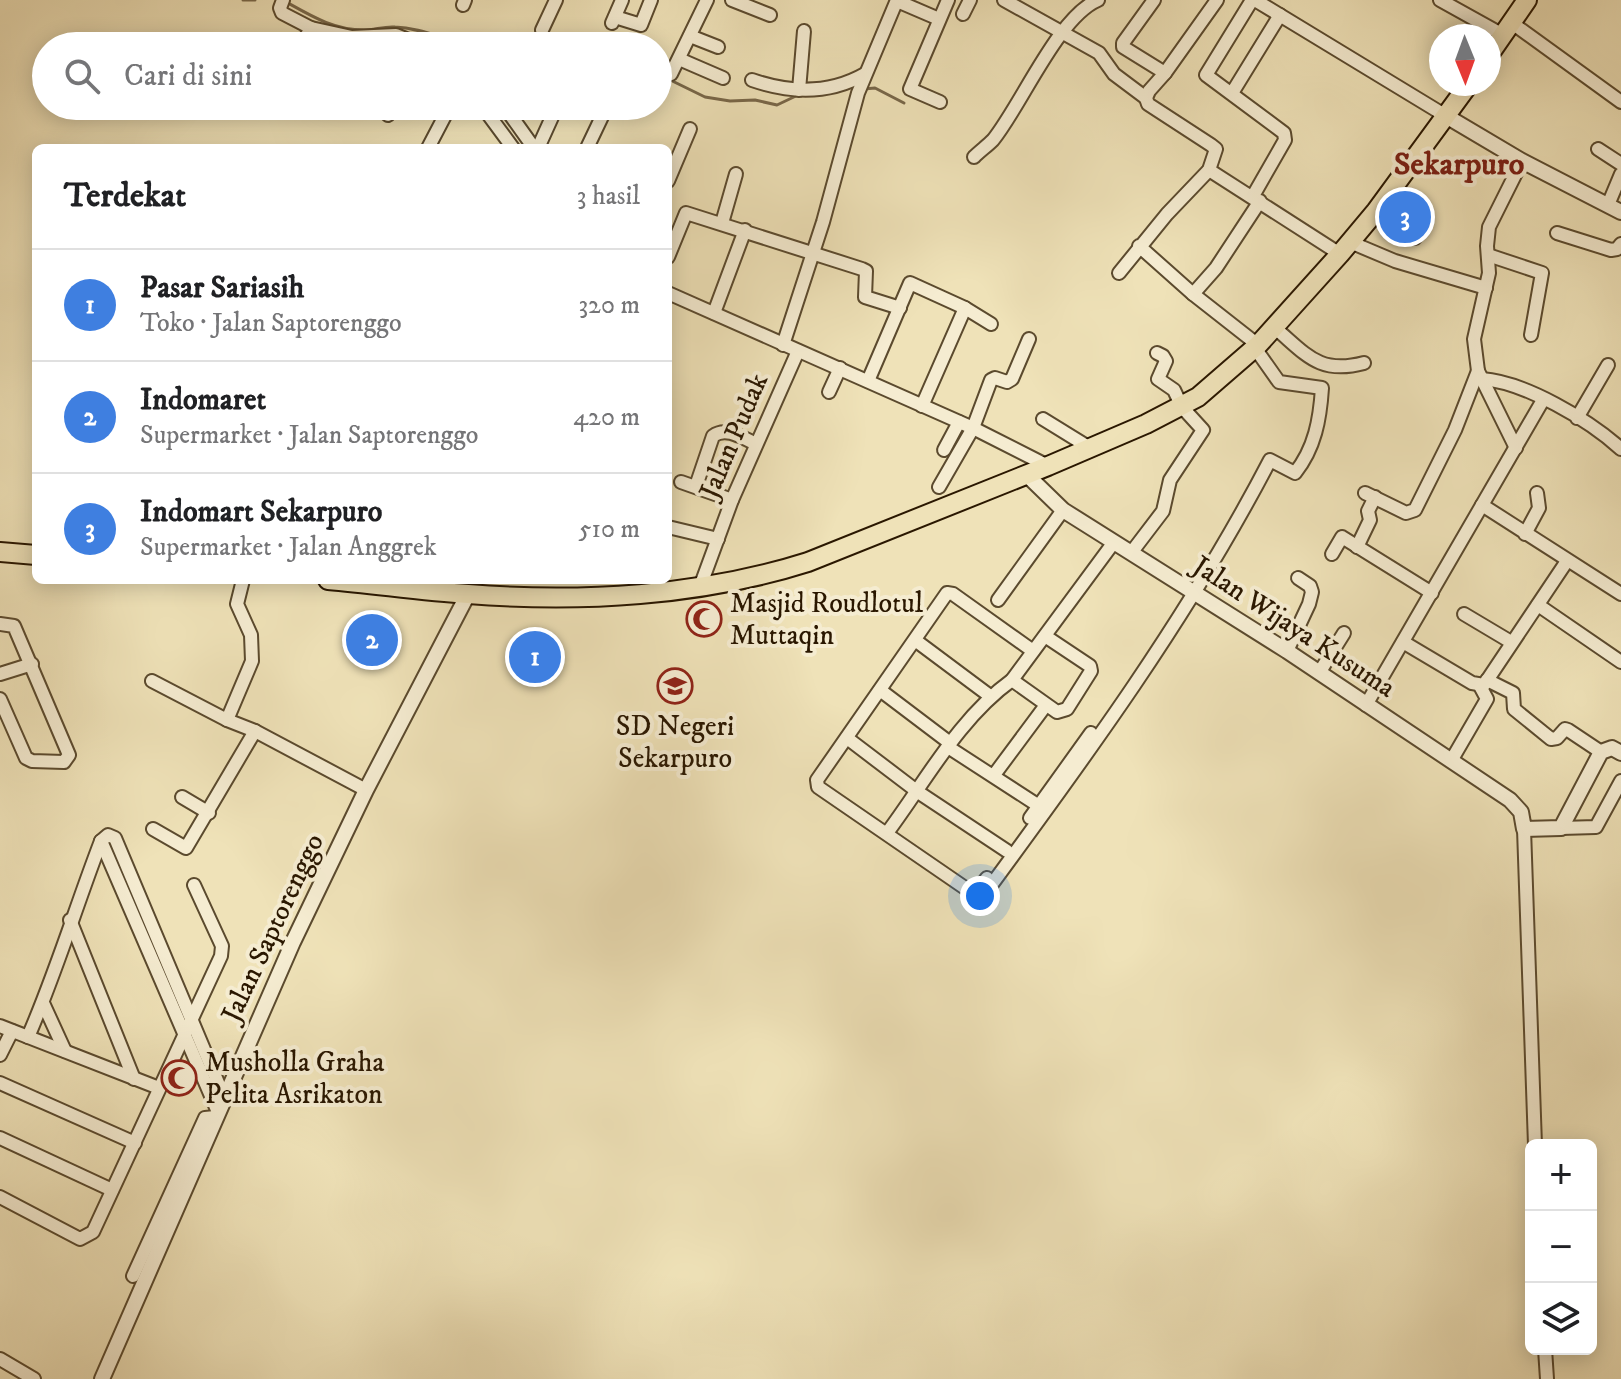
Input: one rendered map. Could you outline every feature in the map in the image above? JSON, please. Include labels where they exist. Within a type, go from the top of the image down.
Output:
[{"type":"main road","points":[[1501,39],[1527,0]]},
{"type":"main road","points":[[368,584],[468,594],[563,596],[700,587],[774,572],[808,562],[1027,475],[1182,407],[1206,391],[1275,328],[1376,211],[1460,96]]},
{"type":"main road","points":[[0,552],[32,555]]},
{"type":"street","points":[[283,0],[282,13],[311,28],[329,32]]},
{"type":"street","points":[[542,30],[556,0]]},
{"type":"street","points":[[622,0],[613,20],[641,25],[651,0]]},
{"type":"street","points":[[672,72],[707,0]]},
{"type":"street","points":[[732,0],[770,15]]},
{"type":"street","points":[[940,102],[907,95],[948,0]]},
{"type":"street","points":[[963,14],[970,0]]},
{"type":"street","points":[[1004,0],[1099,53],[1111,71],[1146,98],[1148,104],[1216,149],[1209,170],[1139,246],[1119,273]]},
{"type":"street","points":[[974,157],[992,141],[1062,33],[1088,4],[1098,0]]},
{"type":"street","points":[[1154,0],[1123,47],[1165,73]]},
{"type":"street","points":[[1146,98],[1217,0]]},
{"type":"street","points":[[1193,294],[1216,268],[1256,199],[1286,137],[1206,75],[1254,0],[1522,161],[1614,208],[1621,174]]},
{"type":"street","points":[[1440,0],[1508,29],[1621,102]]},
{"type":"street","points":[[783,345],[862,83],[897,1],[939,19]]},
{"type":"street","points":[[1232,93],[1280,15]]},
{"type":"street","points":[[309,32],[311,28]]},
{"type":"street","points":[[799,90],[804,31]]},
{"type":"street","points":[[690,36],[718,47]]},
{"type":"street","points":[[679,59],[723,78]]},
{"type":"street","points":[[752,80],[780,89],[799,90],[862,83]]},
{"type":"street","points":[[430,144],[443,120]]},
{"type":"street","points":[[492,120],[510,144]]},
{"type":"street","points":[[515,120],[533,144]]},
{"type":"street","points":[[538,144],[550,120]]},
{"type":"street","points":[[589,144],[600,120]]},
{"type":"street","points":[[672,172],[690,129]]},
{"type":"street","points":[[1598,149],[1621,164]]},
{"type":"street","points":[[1516,448],[1480,375],[1474,339],[1486,288],[1487,246],[1492,219],[1522,161]]},
{"type":"street","points":[[1209,170],[1345,248],[1486,288]]},
{"type":"street","points":[[722,223],[736,174]]},
{"type":"street","points":[[1376,211],[1415,238]]},
{"type":"street","points":[[672,247],[686,213],[866,271],[865,297],[900,308]]},
{"type":"street","points":[[714,313],[745,230]]},
{"type":"street","points":[[1557,233],[1611,250],[1621,244]]},
{"type":"street","points":[[981,899],[1108,725],[1194,592],[1270,460],[1297,472],[1316,432],[1322,388],[1279,382],[1256,347],[1139,246]]},
{"type":"street","points":[[1488,255],[1542,273],[1531,335]]},
{"type":"street","points":[[868,381],[910,283],[965,308],[991,324]]},
{"type":"street","points":[[672,295],[973,428],[1048,466]]},
{"type":"street","points":[[922,406],[965,308]]},
{"type":"street","points":[[1275,328],[1321,364],[1344,367],[1364,363]]},
{"type":"street","points":[[939,487],[973,428],[991,380],[995,378],[1007,382],[1012,379],[1029,339]]},
{"type":"street","name":"Jalan Pudak","points":[[700,587],[732,500],[798,351]]},
{"type":"street","points":[[1131,553],[1163,511],[1170,480],[1202,433],[1202,427],[1182,407],[1174,390],[1158,379],[1166,361],[1157,353]]},
{"type":"street","points":[[1577,418],[1608,365]]},
{"type":"street","points":[[829,392],[840,368]]},
{"type":"street","points":[[1480,375],[1505,381],[1543,400],[1577,418],[1621,449]]},
{"type":"street","points":[[1357,547],[1370,520],[1370,495],[1406,513],[1415,510],[1480,375]]},
{"type":"street","points":[[1366,705],[1543,400]]},
{"type":"street","points":[[1043,419],[1090,448]]},
{"type":"street","points":[[944,450],[959,422]]},
{"type":"street","points":[[696,486],[713,436],[718,432],[727,432],[756,444]]},
{"type":"street","name":"Jalan Wijaya Kusuma","points":[[1027,475],[1063,510],[1287,651],[1510,800],[1521,812],[1524,829]]},
{"type":"street","points":[[681,482],[732,500]]},
{"type":"street","points":[[1525,534],[1539,508],[1537,493]]},
{"type":"street","points":[[1482,505],[1621,594]]},
{"type":"street","points":[[998,600],[1063,510]]},
{"type":"street","points":[[672,528],[718,539]]},
{"type":"street","points":[[1332,554],[1340,538],[1432,593]]},
{"type":"street","points":[[887,833],[949,745],[990,696],[1012,680],[1114,542]]},
{"type":"street","points":[[1451,761],[1487,699],[1484,683],[1567,561]]},
{"type":"street","points":[[1287,651],[1312,596],[1310,586],[1298,578]]},
{"type":"street","points":[[227,720],[252,661],[251,635],[237,604],[242,584]]},
{"type":"street","points":[[1033,651],[953,594],[947,593],[820,774],[817,784],[972,892],[977,891],[1007,851],[1091,733]]},
{"type":"street","name":"Jalan Saptorenggo","points":[[102,1379],[150,1254],[293,942],[366,790],[468,594]]},
{"type":"street","points":[[1538,605],[1621,662]]},
{"type":"street","points":[[1464,614],[1511,642]]},
{"type":"street","points":[[0,624],[14,626],[69,755],[68,759],[64,762],[26,758],[0,699]]},
{"type":"street","points":[[1319,673],[1344,633]]},
{"type":"street","points":[[1012,680],[1062,713],[1091,671],[1085,662],[1045,636]]},
{"type":"street","points":[[915,640],[990,696]]},
{"type":"street","points":[[1403,642],[1484,683],[1513,693],[1514,709],[1551,739],[1557,738],[1565,729],[1612,751],[1561,828]]},
{"type":"street","points":[[0,674],[32,664]]},
{"type":"street","points":[[152,681],[366,790]]},
{"type":"street","points":[[880,690],[949,745],[1039,806]]},
{"type":"street","points":[[994,775],[1046,705]]},
{"type":"street","points":[[153,829],[186,848],[255,731]]},
{"type":"street","points":[[847,738],[918,792],[1007,851]]},
{"type":"street","points":[[1535,1139],[1524,829],[1596,827],[1621,781]]},
{"type":"street","points":[[182,797],[209,813]]},
{"type":"street","points":[[28,1037],[101,841],[108,835],[115,838],[216,1114]]},
{"type":"street","points":[[0,1197],[80,1239],[93,1232],[222,951],[194,885]]},
{"type":"street","points":[[70,920],[134,1079]]},
{"type":"street","points":[[148,934],[192,1017],[224,1097]]},
{"type":"street","points":[[43,1003],[65,1051]]},
{"type":"street","points":[[0,1055],[6,1028],[159,1088]]},
{"type":"street","points":[[0,1083],[135,1143]]},
{"type":"street","points":[[0,1138],[112,1190]]},
{"type":"street","points":[[133,1276],[150,1254]]},
{"type":"street","points":[[1545,1355],[1547,1379]]},
{"type":"street","points":[[0,1359],[34,1379]]},
{"type":"waterway","points":[[243,0],[255,0]]},
{"type":"waterway","points":[[288,3],[315,18],[343,28],[364,30],[391,27],[424,32]]},
{"type":"waterway","points":[[672,81],[705,97],[730,101],[755,100],[777,105],[798,95]]},
{"type":"waterway","points":[[864,89],[875,88],[904,103]]},
{"type":"place","name":"Indomart Sekarpuro","points":[[1405,217]]},
{"type":"place","name":"Masjid Roudlotul Muttaqin","points":[[704,619]]},
{"type":"place","name":"Indomaret","points":[[372,640]]},
{"type":"place","name":"Pasar Sariasih","points":[[535,657]]},
{"type":"place","name":"SD Negeri Sekarpuro","points":[[675,686]]},
{"type":"place","name":"Musholla Graha Pelita Asrikaton","points":[[179,1078]]},
{"type":"district","name":"Sekarpuro","points":[[1459,165]]}]
